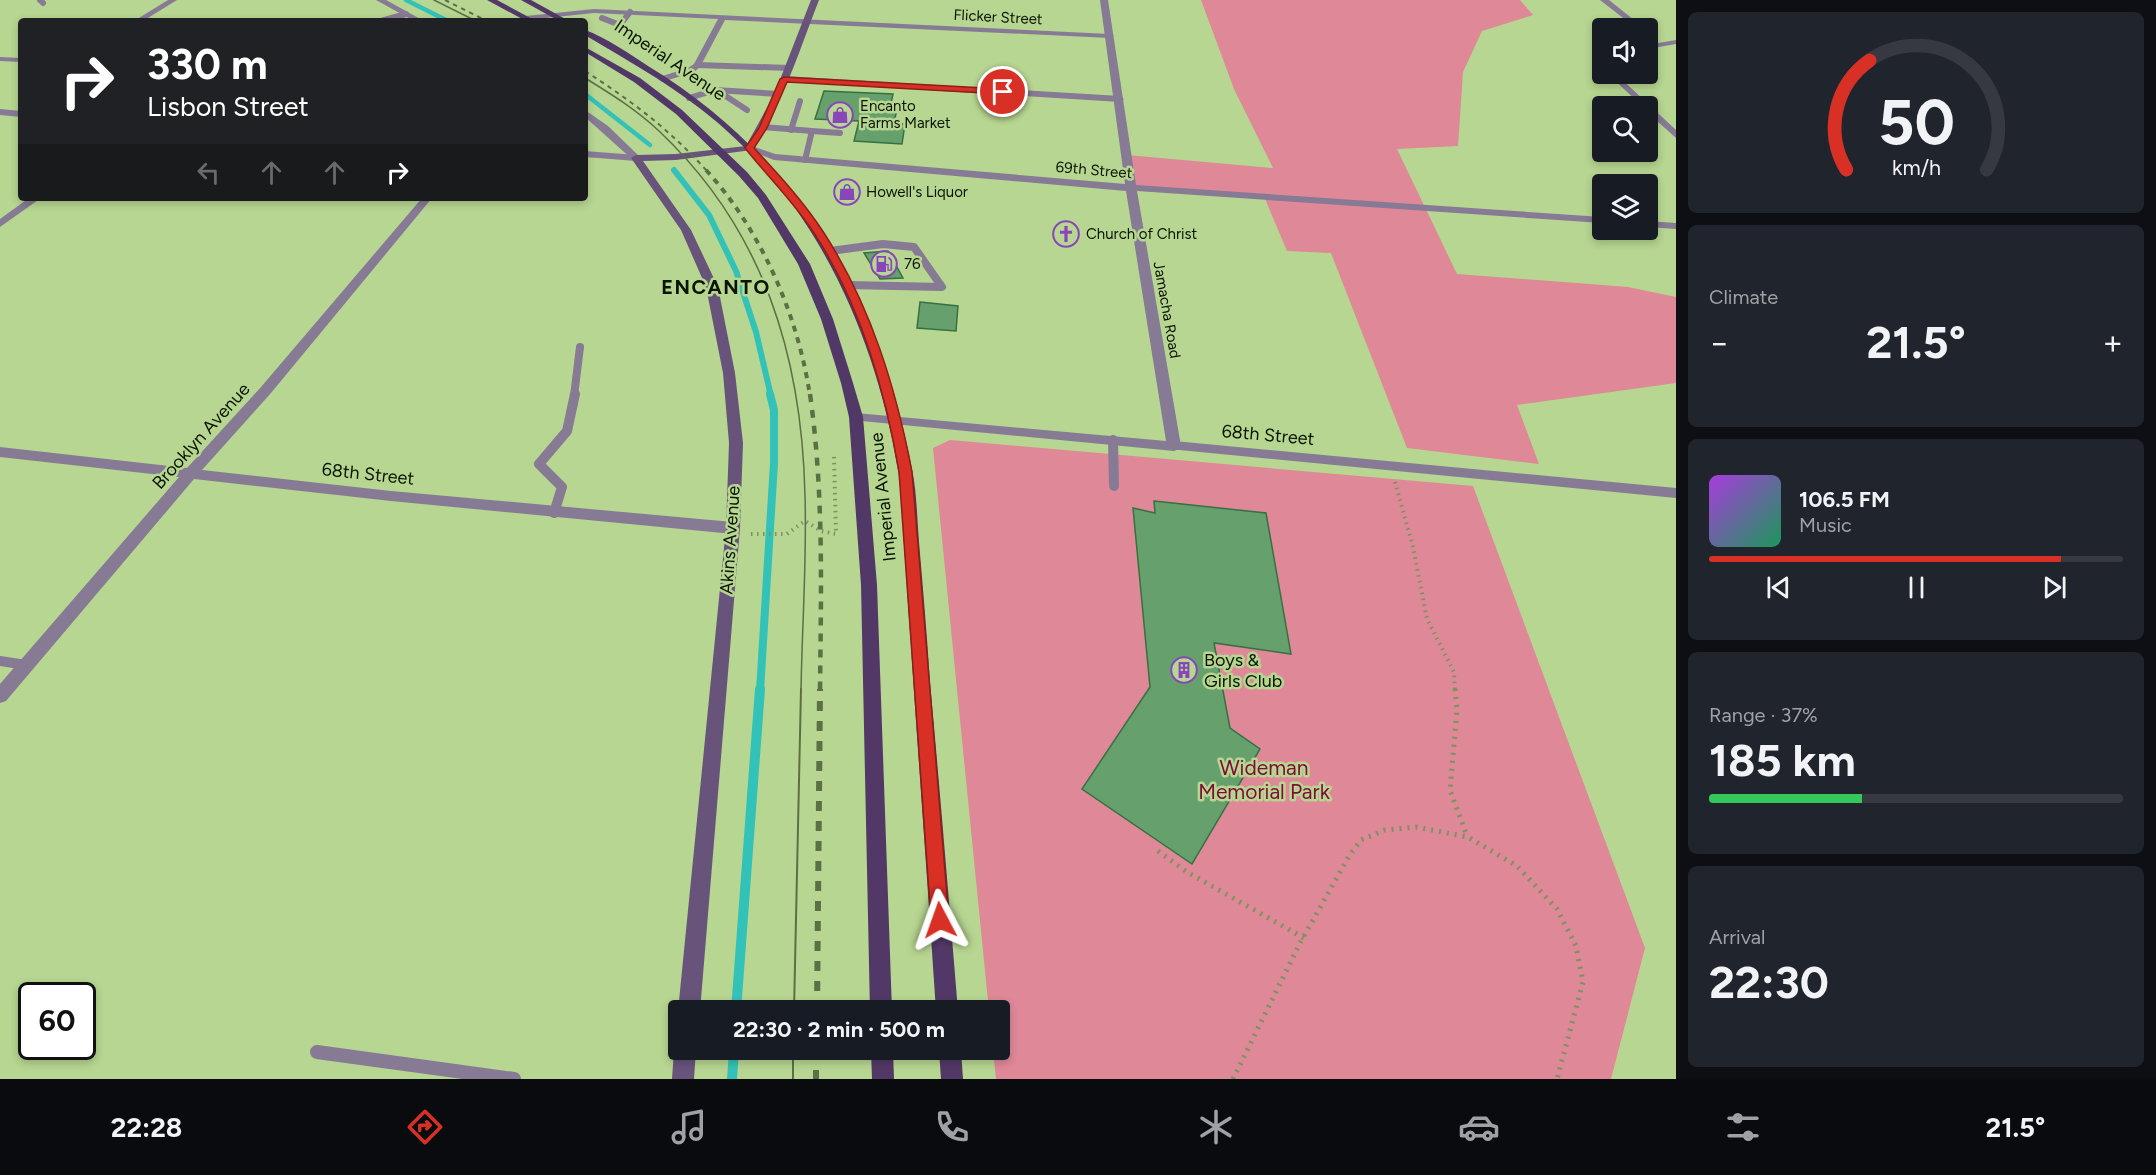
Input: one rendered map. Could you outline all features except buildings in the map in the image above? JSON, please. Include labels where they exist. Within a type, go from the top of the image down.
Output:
[{"type":"main road","points":[[491,0],[527,18]]},
{"type":"main road","points":[[525,0],[558,18]]},
{"type":"main road","points":[[749,148],[763,127],[778,94],[815,0]]},
{"type":"main road","name":"Imperial Avenue","points":[[588,34],[662,79],[721,121],[787,189],[830,251],[848,285],[883,370],[906,472],[946,1000]]},
{"type":"main road","name":"Imperial Avenue","points":[[588,51],[637,80],[679,111],[762,197],[804,264],[827,319],[856,417],[869,585],[881,1000]]},
{"type":"main road","name":"69th Street","points":[[636,158],[676,157],[749,148]]},
{"type":"main road","name":"Akins Avenue","points":[[636,158],[686,230],[712,287],[729,373],[736,443],[733,528],[690,1000]]},
{"type":"main road","points":[[683,1079],[684,1060]]},
{"type":"main road","points":[[882,1060],[883,1079]]},
{"type":"main road","points":[[951,1060],[952,1079]]},
{"type":"street","points":[[143,18],[173,0]]},
{"type":"street","points":[[380,0],[414,18]]},
{"type":"street","name":"Jamacha Road","points":[[1104,0],[1131,188],[1174,446]]},
{"type":"street","points":[[1604,0],[1627,18]]},
{"type":"street","name":"Flicker Street","points":[[535,18],[594,10],[1110,36]]},
{"type":"street","points":[[662,79],[691,70],[697,65],[723,17]]},
{"type":"street","points":[[1658,42],[1676,42]]},
{"type":"street","points":[[0,59],[18,60]]},
{"type":"street","points":[[784,79],[1120,99]]},
{"type":"street","points":[[1623,84],[1635,96]]},
{"type":"street","points":[[0,112],[18,114]]},
{"type":"street","name":"Akins Avenue","points":[[588,115],[636,158]]},
{"type":"street","points":[[1658,118],[1676,135]]},
{"type":"street","name":"69th Street","points":[[749,148],[774,157],[1131,188],[1592,219]]},
{"type":"street","name":"69th Street","points":[[588,154],[636,158]]},
{"type":"street","points":[[0,224],[32,201]]},
{"type":"street","name":"Brooklyn Avenue","points":[[0,696],[189,475],[266,390],[424,201]]},
{"type":"street","points":[[1658,225],[1676,226]]},
{"type":"street","name":"68th Street","points":[[856,417],[1676,493]]},
{"type":"street","name":"68th Street","points":[[0,452],[189,475],[554,513],[733,528]]},
{"type":"lane","points":[[602,18],[620,25],[630,12]]},
{"type":"lane","points":[[392,18],[406,14]]},
{"type":"lane","points":[[697,65],[789,68]]},
{"type":"lane","points":[[715,90],[747,110]]},
{"type":"lane","points":[[690,98],[715,90],[778,94]]},
{"type":"lane","points":[[791,130],[800,101]]},
{"type":"lane","points":[[763,127],[840,133]]},
{"type":"lane","points":[[805,160],[813,131]]},
{"type":"lane","points":[[830,251],[884,244],[914,247],[942,287],[848,285]]},
{"type":"lane","points":[[554,513],[562,487],[538,464],[568,430],[572,420],[580,346]]},
{"type":"lane","points":[[1113,441],[1114,486]]},
{"type":"lane","points":[[0,661],[26,665]]},
{"type":"lane","points":[[317,1052],[514,1079]]},
{"type":"path","points":[[765,534],[787,534],[805,521],[821,531],[836,534],[834,456]]},
{"type":"path","points":[[1391,466],[1413,547],[1427,619],[1454,672],[1457,710],[1450,790],[1468,837]]},
{"type":"path","points":[[1233,1079],[1304,938],[1349,856],[1361,840],[1385,830],[1416,827],[1468,837],[1517,866],[1557,909],[1576,946],[1583,982],[1557,1079]]},
{"type":"path","points":[[1158,851],[1187,872],[1269,921],[1304,938]]},
{"type":"green space","points":[[1201,0],[1520,0],[1533,15],[1482,31],[1463,72],[1458,146],[1397,149],[1457,274],[1628,287],[1676,297],[1676,383],[1517,405],[1539,464],[1407,448],[1331,253],[1287,251],[1263,194],[1131,188],[1127,155],[1273,168],[1234,89]]},
{"type":"green space","name":"Wideman Memorial Park","points":[[950,440],[1473,486],[1645,948],[1611,1079],[996,1079],[994,1060],[1010,1060],[1010,1000],[988,1000],[933,448]]},
{"type":"waterway","points":[[406,0],[442,18]]},
{"type":"waterway","points":[[588,96],[650,145]]},
{"type":"waterway","points":[[674,170],[709,215],[736,271],[756,332],[771,396]]},
{"type":"waterway","points":[[760,691],[774,463],[774,410],[770,394]]},
{"type":"waterway","points":[[737,1000],[760,689]]},
{"type":"waterway","points":[[732,1079],[733,1060]]},
{"type":"tram line","points":[[434,0],[470,18]]},
{"type":"tram line","points":[[588,80],[651,123],[695,169],[725,210],[750,252],[770,297],[785,344],[796,393],[802,444],[805,544],[801,691]]},
{"type":"tram line","points":[[794,1000],[801,689]]},
{"type":"tram line","points":[[793,1060],[793,1079]]},
{"type":"railway","points":[[445,0],[481,18]]},
{"type":"railway","points":[[588,73],[650,117],[707,171]]},
{"type":"railway","points":[[706,170],[744,219],[774,275],[796,335],[810,396]]},
{"type":"railway","points":[[810,394],[820,505],[820,691]]},
{"type":"railway","points":[[817,1000],[820,689]]},
{"type":"railway","points":[[816,1060],[816,1079]]},
{"type":"place","name":"Encanto Farms Market","points":[[840,115]]},
{"type":"place","name":"Howell's Liquor","points":[[847,192]]},
{"type":"place","name":"Church of Christ","points":[[1066,234]]},
{"type":"place","name":"76","points":[[884,264]]},
{"type":"place","name":"Boys & Girls Club","points":[[1184,670]]},
{"type":"district","name":"ENCANTO","points":[[716,287]]},
{"type":"route","points":[[940,920],[906,472],[896,420],[883,370],[855,299],[839,268],[819,232],[787,189],[749,148],[763,128],[784,79],[1003,92]]}]
